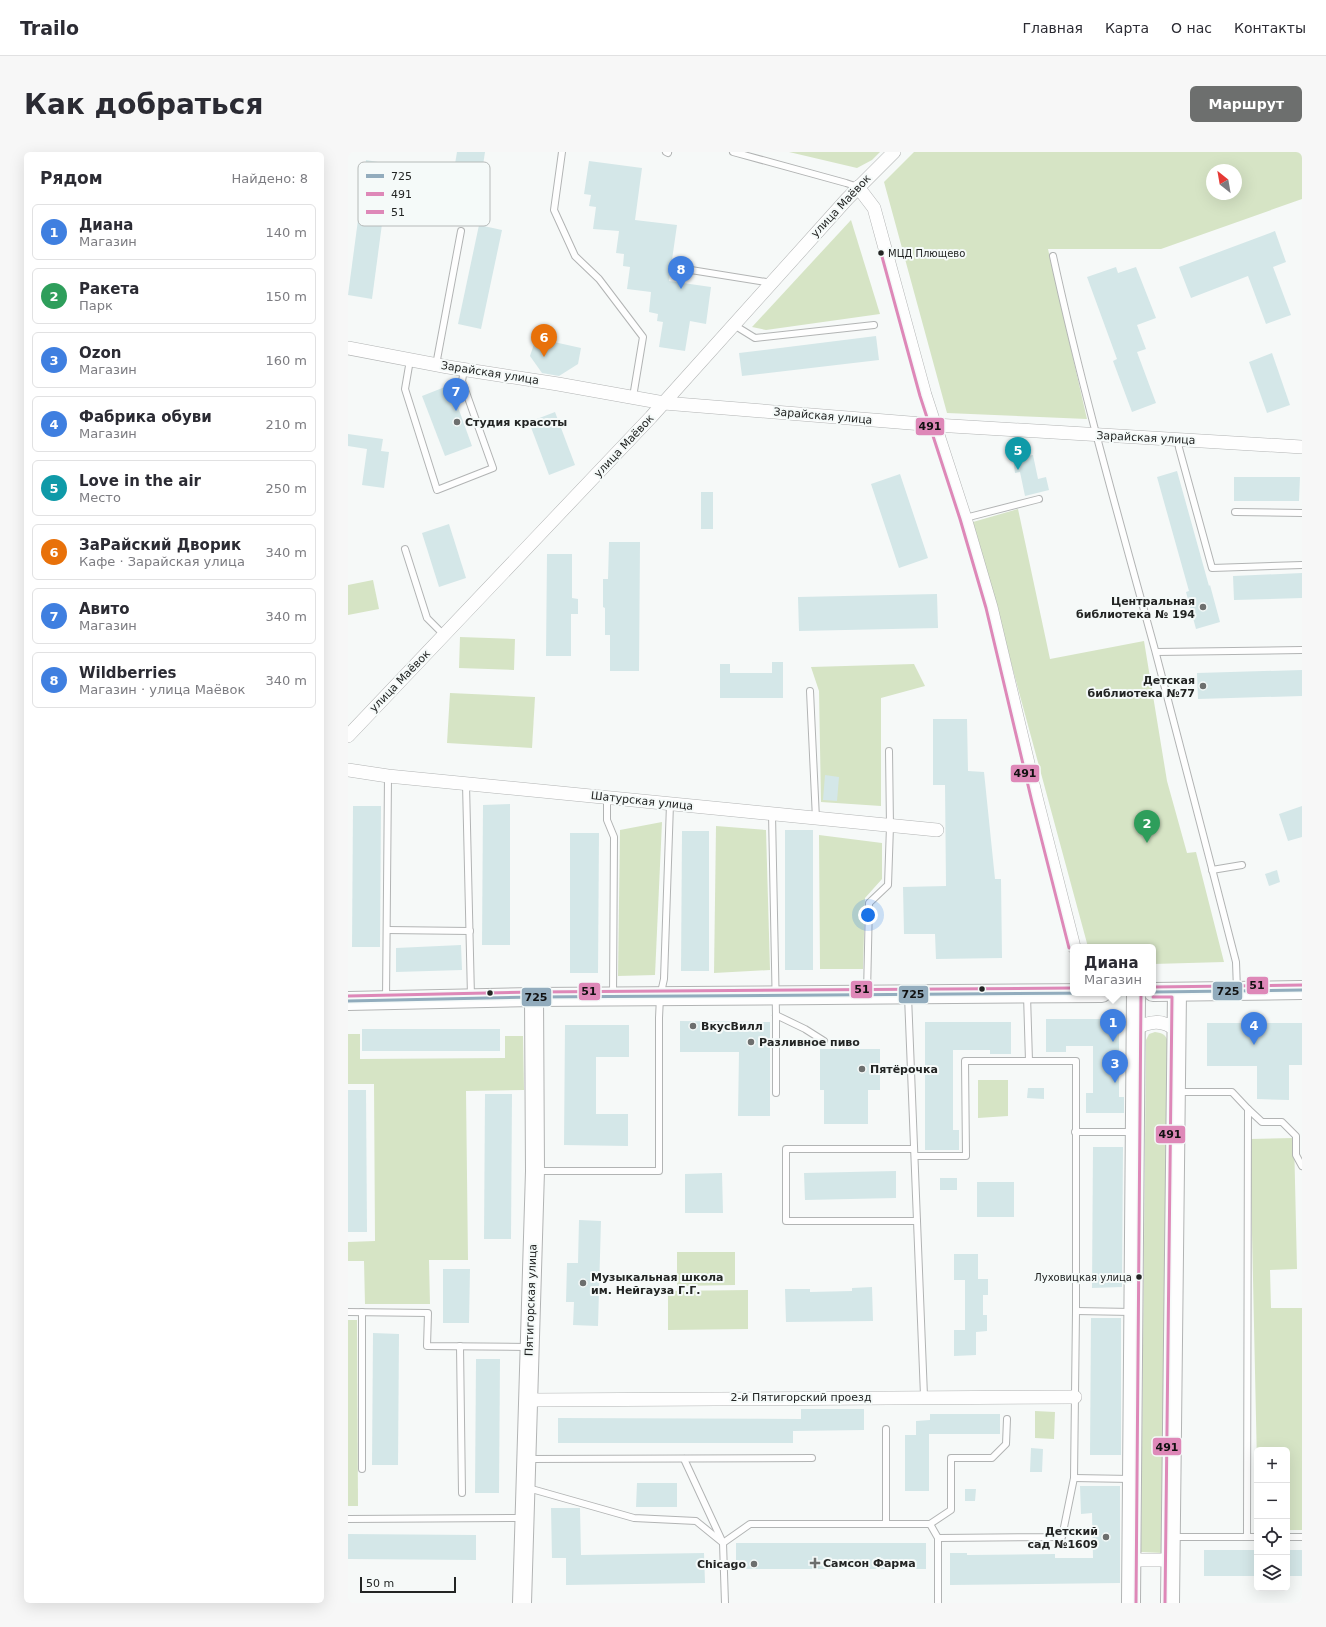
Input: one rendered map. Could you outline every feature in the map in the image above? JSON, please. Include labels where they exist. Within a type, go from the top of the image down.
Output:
[{"type":"street","name":"улица Маёвок","points":[[348,736],[664,402],[858,187],[894,152]]},
{"type":"street","points":[[858,187],[874,208],[925,395],[965,518],[991,607],[1037,801],[1073,944]]},
{"type":"street","name":"Зарайская улица","points":[[348,348],[464,370],[664,402],[935,425],[1097,436],[1302,447]]},
{"type":"street","name":"Шатурская улица","points":[[348,770],[388,776],[466,784],[937,830]]},
{"type":"street","points":[[1156,992],[1302,990]]},
{"type":"street","points":[[1170,1603],[1177,992]]},
{"type":"street","points":[[348,1002],[534,997],[1070,993]]},
{"type":"street","points":[[1131,1603],[1136,996]]},
{"type":"street","name":"Пятигорская улица","points":[[522,1603],[535,1171],[534,997]]},
{"type":"street","points":[[1135,1029],[1146,1024],[1167,1023],[1176,1030]]},
{"type":"street","name":"2-й Пятигорский проезд","points":[[528,1400],[1075,1396]]},
{"type":"street","points":[[1132,1560],[1170,1560]]},
{"type":"lane","points":[[562,152],[554,210],[575,256],[599,279],[643,337],[633,397]]},
{"type":"lane","points":[[733,152],[746,153],[846,182],[858,187]]},
{"type":"lane","points":[[436,365],[461,231]]},
{"type":"lane","points":[[1053,256],[1067,320],[1097,436],[1156,652],[1236,962],[1237,991]]},
{"type":"lane","points":[[691,270],[772,283]]},
{"type":"lane","points":[[734,325],[755,338],[874,325]]},
{"type":"lane","points":[[410,360],[405,389],[437,490],[493,468],[462,381],[464,370]]},
{"type":"lane","points":[[1178,440],[1212,568],[1302,565]]},
{"type":"lane","points":[[965,518],[1039,499]]},
{"type":"lane","points":[[1234,512],[1302,513]]},
{"type":"lane","points":[[406,549],[427,618],[444,635]]},
{"type":"lane","points":[[1156,652],[1302,650]]},
{"type":"lane","points":[[810,691],[816,819]]},
{"type":"lane","points":[[867,995],[869,903],[888,885],[890,826],[889,751]]},
{"type":"lane","points":[[386,1001],[388,776]]},
{"type":"lane","points":[[466,784],[471,999]]},
{"type":"lane","points":[[607,798],[607,820],[614,837],[613,997]]},
{"type":"lane","points":[[535,1171],[659,1171],[660,997],[664,979],[670,804]]},
{"type":"lane","points":[[772,814],[776,1093]]},
{"type":"lane","points":[[1212,870],[1242,865]]},
{"type":"lane","points":[[387,930],[470,932]]},
{"type":"lane","points":[[1027,994],[1029,1061]]},
{"type":"lane","points":[[908,995],[924,1396]]},
{"type":"lane","points":[[776,1015],[805,1029],[824,1041]]},
{"type":"lane","points":[[915,1156],[966,1156],[966,1060],[1076,1061],[1074,1478],[1062,1537],[938,1538]]},
{"type":"lane","points":[[1176,1092],[1232,1092],[1262,1122],[1282,1122],[1296,1136],[1296,1155],[1302,1166]]},
{"type":"lane","points":[[1247,1537],[1248,1109]]},
{"type":"lane","points":[[1075,1132],[1134,1132]]},
{"type":"lane","points":[[914,1149],[786,1149],[786,1221],[917,1221]]},
{"type":"lane","points":[[1076,1311],[1133,1312]]},
{"type":"lane","points":[[348,1312],[428,1313],[427,1346],[529,1347]]},
{"type":"lane","points":[[362,1312],[362,1469]]},
{"type":"lane","points":[[460,1346],[462,1492]]},
{"type":"lane","points":[[723,1543],[750,1524],[930,1524],[951,1510],[950,1458],[992,1458],[1006,1444],[1006,1419]]},
{"type":"lane","points":[[886,1429],[886,1524]]},
{"type":"lane","points":[[526,1459],[812,1458]]},
{"type":"lane","points":[[684,1459],[723,1543],[725,1603]]},
{"type":"lane","points":[[1074,1478],[1132,1479]]},
{"type":"lane","points":[[525,1487],[634,1518],[696,1520],[723,1543]]},
{"type":"lane","points":[[348,1519],[525,1518]]},
{"type":"lane","points":[[930,1524],[938,1538],[938,1603]]},
{"type":"lane","points":[[1171,1537],[1254,1537]]},
{"type":"lane","points":[[1290,1537],[1302,1537]]},
{"type":"green space","points":[[789,152],[880,152],[872,160],[857,168]]},
{"type":"green space","points":[[914,152],[1302,152],[1302,199],[1161,249],[1048,249],[1087,419],[947,413],[884,182]]},
{"type":"green space","points":[[851,220],[880,314],[766,330],[752,327]]},
{"type":"green space","points":[[1018,509],[1050,659],[1144,641],[1167,781],[1187,853],[1196,852],[1224,962],[1156,964],[1156,944],[1087,944],[973,522]]},
{"type":"green space","points":[[373,580],[379,609],[348,615],[348,585]]},
{"type":"green space","points":[[460,637],[515,639],[514,670],[459,668]]},
{"type":"green space","points":[[914,664],[925,686],[881,698],[881,806],[821,802],[819,691],[811,667]]},
{"type":"green space","points":[[450,693],[535,697],[532,748],[447,743]]},
{"type":"green space","points":[[662,822],[655,975],[618,976],[620,830]]},
{"type":"green space","points":[[716,826],[766,830],[770,970],[714,973]]},
{"type":"green space","points":[[819,835],[882,843],[882,879],[865,898],[863,969],[820,969]]},
{"type":"green space","points":[[1155,1032],[1164,1035],[1168,1042],[1163,1553],[1141,1552],[1146,1040],[1149,1034]]},
{"type":"green space","points":[[348,1034],[360,1034],[360,1059],[505,1058],[505,1036],[523,1036],[524,1090],[466,1091],[468,1260],[429,1260],[430,1304],[365,1304],[364,1261],[348,1261],[348,1242],[375,1241],[374,1084],[348,1084]]},
{"type":"green space","points":[[978,1080],[1008,1080],[1008,1116],[978,1118]]},
{"type":"green space","points":[[1294,1138],[1297,1269],[1270,1270],[1271,1308],[1302,1308],[1302,1530],[1290,1530],[1290,1447],[1257,1447],[1250,1139]]},
{"type":"green space","points":[[677,1252],[735,1252],[735,1285],[677,1286]]},
{"type":"green space","points":[[748,1290],[748,1329],[668,1330],[668,1291]]},
{"type":"green space","points":[[348,1320],[357,1320],[358,1506],[348,1506]]},
{"type":"green space","points":[[1035,1411],[1055,1412],[1054,1439],[1035,1438]]},
{"type":"building","points":[[457,152],[485,152],[484,162],[455,162]]},
{"type":"building","points":[[366,160],[378,162],[366,162]]},
{"type":"building","points":[[589,161],[642,168],[635,220],[677,225],[669,281],[711,287],[706,324],[690,321],[685,351],[659,347],[663,322],[657,321],[658,314],[649,312],[651,292],[627,289],[630,267],[623,266],[624,254],[616,253],[619,231],[593,229],[596,207],[589,206],[591,195],[584,194]]},
{"type":"building","points":[[358,220],[358,226],[382,226],[372,299],[348,295]]},
{"type":"building","points":[[479,226],[502,230],[481,329],[458,324]]},
{"type":"building","points":[[1275,231],[1286,262],[1273,267],[1291,315],[1266,324],[1248,276],[1191,298],[1179,267]]},
{"type":"building","points":[[1116,267],[1118,273],[1136,267],[1156,318],[1137,325],[1146,349],[1137,352],[1156,403],[1132,412],[1113,361],[1117,359],[1087,277]]},
{"type":"building","points":[[876,336],[879,360],[742,376],[739,353]]},
{"type":"building","points":[[536,338],[581,348],[578,364],[559,376],[542,373],[530,356]]},
{"type":"building","points":[[1272,353],[1290,405],[1267,413],[1249,362]]},
{"type":"building","points":[[450,385],[472,446],[445,456],[422,396]]},
{"type":"building","points":[[555,412],[575,465],[549,475],[529,422]]},
{"type":"building","points":[[348,434],[383,439],[381,451],[389,452],[384,488],[362,485],[367,449],[348,446]]},
{"type":"building","points":[[1033,455],[1038,479],[1046,477],[1049,490],[1025,496],[1020,472],[1015,473],[1013,458]]},
{"type":"building","points":[[1177,471],[1220,622],[1196,629],[1186,592],[1189,591],[1157,477]]},
{"type":"building","points":[[900,474],[928,558],[899,568],[871,484]]},
{"type":"building","points":[[1234,477],[1300,477],[1299,501],[1234,501]]},
{"type":"building","points":[[701,492],[713,492],[713,529],[701,529]]},
{"type":"building","points":[[449,524],[466,578],[439,587],[422,533]]},
{"type":"building","points":[[609,542],[640,542],[639,671],[610,671],[610,635],[605,635],[605,608],[603,607],[603,579],[608,579]]},
{"type":"building","points":[[547,554],[572,554],[572,598],[578,599],[578,614],[571,614],[571,656],[546,656]]},
{"type":"building","points":[[1302,573],[1302,598],[1234,600],[1233,576]]},
{"type":"building","points":[[937,594],[938,628],[799,631],[798,597]]},
{"type":"building","points":[[772,662],[783,662],[783,698],[720,698],[720,664],[730,664],[730,673],[772,673]]},
{"type":"building","points":[[1302,670],[1302,696],[1198,699],[1197,673]]},
{"type":"building","points":[[933,719],[967,719],[968,771],[984,772],[995,879],[1001,879],[1002,958],[936,959],[935,934],[904,934],[903,887],[946,886],[945,785],[933,785]]},
{"type":"building","points":[[825,775],[839,777],[837,801],[823,800]]},
{"type":"building","points":[[510,804],[510,945],[482,945],[483,805]]},
{"type":"building","points":[[353,806],[381,806],[380,947],[352,947]]},
{"type":"building","points":[[1302,806],[1302,837],[1288,841],[1279,814]]},
{"type":"building","points":[[785,830],[813,830],[813,970],[785,970]]},
{"type":"building","points":[[682,831],[709,831],[709,971],[681,971]]},
{"type":"building","points":[[570,833],[599,833],[598,973],[570,973]]},
{"type":"building","points":[[1277,870],[1280,882],[1269,886],[1265,874]]},
{"type":"building","points":[[461,945],[462,970],[396,972],[396,948]]},
{"type":"building","points":[[1046,1019],[1119,1019],[1119,1097],[1124,1097],[1124,1113],[1086,1113],[1086,1093],[1093,1093],[1093,1046],[1066,1046],[1066,1052],[1046,1052]]},
{"type":"building","points":[[680,1021],[770,1022],[770,1116],[738,1116],[739,1052],[680,1052]]},
{"type":"building","points":[[925,1022],[1011,1022],[1011,1054],[990,1054],[990,1050],[953,1050],[953,1130],[959,1130],[959,1150],[925,1150]]},
{"type":"building","points":[[1207,1023],[1302,1023],[1302,1065],[1289,1065],[1289,1100],[1257,1099],[1257,1066],[1207,1066]]},
{"type":"building","points":[[565,1025],[629,1025],[629,1057],[596,1057],[596,1114],[628,1114],[628,1146],[564,1145]]},
{"type":"building","points":[[362,1029],[500,1029],[500,1051],[362,1051]]},
{"type":"building","points":[[820,1049],[880,1049],[880,1090],[868,1090],[868,1124],[824,1124],[824,1090],[820,1090]]},
{"type":"building","points":[[1028,1088],[1044,1088],[1044,1099],[1027,1098]]},
{"type":"building","points":[[348,1090],[366,1090],[367,1232],[348,1232]]},
{"type":"building","points":[[485,1094],[512,1094],[511,1239],[484,1239]]},
{"type":"building","points":[[1093,1147],[1123,1147],[1122,1287],[1092,1288]]},
{"type":"building","points":[[896,1171],[896,1198],[805,1200],[804,1173]]},
{"type":"building","points":[[722,1173],[723,1213],[685,1213],[685,1174]]},
{"type":"building","points":[[940,1178],[957,1178],[957,1190],[940,1190]]},
{"type":"building","points":[[977,1182],[1014,1182],[1014,1217],[977,1217]]},
{"type":"building","name":"Музыкальная школа им. Нейгауза Г.Г.","points":[[579,1220],[601,1221],[598,1326],[573,1325],[574,1302],[566,1302],[567,1263],[578,1263]]},
{"type":"building","points":[[954,1254],[978,1254],[978,1279],[988,1279],[988,1295],[983,1295],[983,1315],[987,1315],[987,1331],[976,1332],[976,1355],[954,1356],[954,1330],[965,1330],[965,1280],[954,1280]]},
{"type":"building","points":[[443,1269],[470,1269],[469,1323],[443,1323]]},
{"type":"building","points":[[872,1287],[873,1321],[786,1322],[785,1289],[810,1289],[810,1292],[852,1291],[852,1288]]},
{"type":"building","points":[[1091,1318],[1121,1318],[1121,1455],[1090,1455]]},
{"type":"building","points":[[373,1333],[399,1334],[398,1465],[372,1465]]},
{"type":"building","points":[[476,1359],[500,1359],[499,1493],[475,1493]]},
{"type":"building","points":[[801,1409],[864,1409],[864,1430],[793,1431],[793,1443],[558,1443],[558,1418],[801,1419]]},
{"type":"building","points":[[930,1414],[1000,1414],[1000,1434],[929,1434],[929,1491],[905,1491],[905,1435],[916,1435],[916,1421],[930,1420]]},
{"type":"building","points":[[1031,1448],[1043,1449],[1042,1472],[1030,1472]]},
{"type":"building","points":[[637,1483],[677,1483],[677,1507],[636,1507]]},
{"type":"building","points":[[1080,1486],[1120,1486],[1120,1583],[950,1585],[950,1553],[967,1553],[967,1555],[1055,1554],[1055,1558],[1093,1558],[1092,1513],[1081,1514]]},
{"type":"building","points":[[965,1489],[976,1489],[975,1501],[965,1501]]},
{"type":"building","points":[[551,1508],[580,1508],[581,1555],[704,1553],[705,1583],[566,1585],[566,1558],[552,1558]]},
{"type":"building","points":[[348,1534],[476,1535],[476,1560],[348,1559]]},
{"type":"building","points":[[736,1543],[926,1543],[926,1569],[736,1569]]},
{"type":"building","points":[[1204,1550],[1254,1550],[1254,1576],[1204,1576]]},
{"type":"building","points":[[1290,1550],[1302,1550],[1302,1576],[1290,1576]]},
{"type":"transit line","name":"491","points":[[881,253],[920,396],[960,519],[986,608],[1032,802],[1069,948]]},
{"type":"transit line","name":"51","points":[[1156,987],[1302,985]]},
{"type":"transit line","name":"51","points":[[348,996],[534,992],[1070,988]]},
{"type":"transit line","name":"725","points":[[1156,992],[1302,990]]},
{"type":"transit line","name":"725","points":[[348,1001],[534,997],[1070,993]]},
{"type":"transit line","name":"491","points":[[1136,1603],[1141,996]]},
{"type":"transit line","name":"491","points":[[1153,997],[1172,997],[1165,1603]]},
{"type":"place","name":"МЦД Плющево","points":[[881,253]]},
{"type":"place","name":"Wildberries","points":[[681,289]]},
{"type":"place","name":"ЗаРайский Дворик","points":[[544,357]]},
{"type":"place","name":"Авито","points":[[456,411]]},
{"type":"place","name":"Студия красоты","points":[[457,422]]},
{"type":"place","name":"Love in the air","points":[[1018,470]]},
{"type":"place","name":"Центральная библиотека № 194","points":[[1203,607]]},
{"type":"place","name":"Детская библиотека №77","points":[[1203,686]]},
{"type":"place","name":"Ракета","points":[[1147,843]]},
{"type":"place","name":"ВкусВилл","points":[[693,1026]]},
{"type":"place","name":"Разливное пиво","points":[[751,1042]]},
{"type":"place","name":"Диана","points":[[1113,1042]]},
{"type":"place","name":"Фабрика обуви","points":[[1254,1045]]},
{"type":"place","name":"Пятёрочка","points":[[862,1069]]},
{"type":"place","name":"Ozon","points":[[1115,1083]]},
{"type":"place","name":"Луховицкая улица","points":[[1139,1277]]},
{"type":"place","name":"Музыкальная школа им. Нейгауза Г.Г.","points":[[583,1283]]},
{"type":"place","name":"Детский сад №1609","points":[[1106,1537]]},
{"type":"place","name":"Самсон Фарма","points":[[815,1563]]},
{"type":"place","name":"Chicago","points":[[754,1564]]}]
